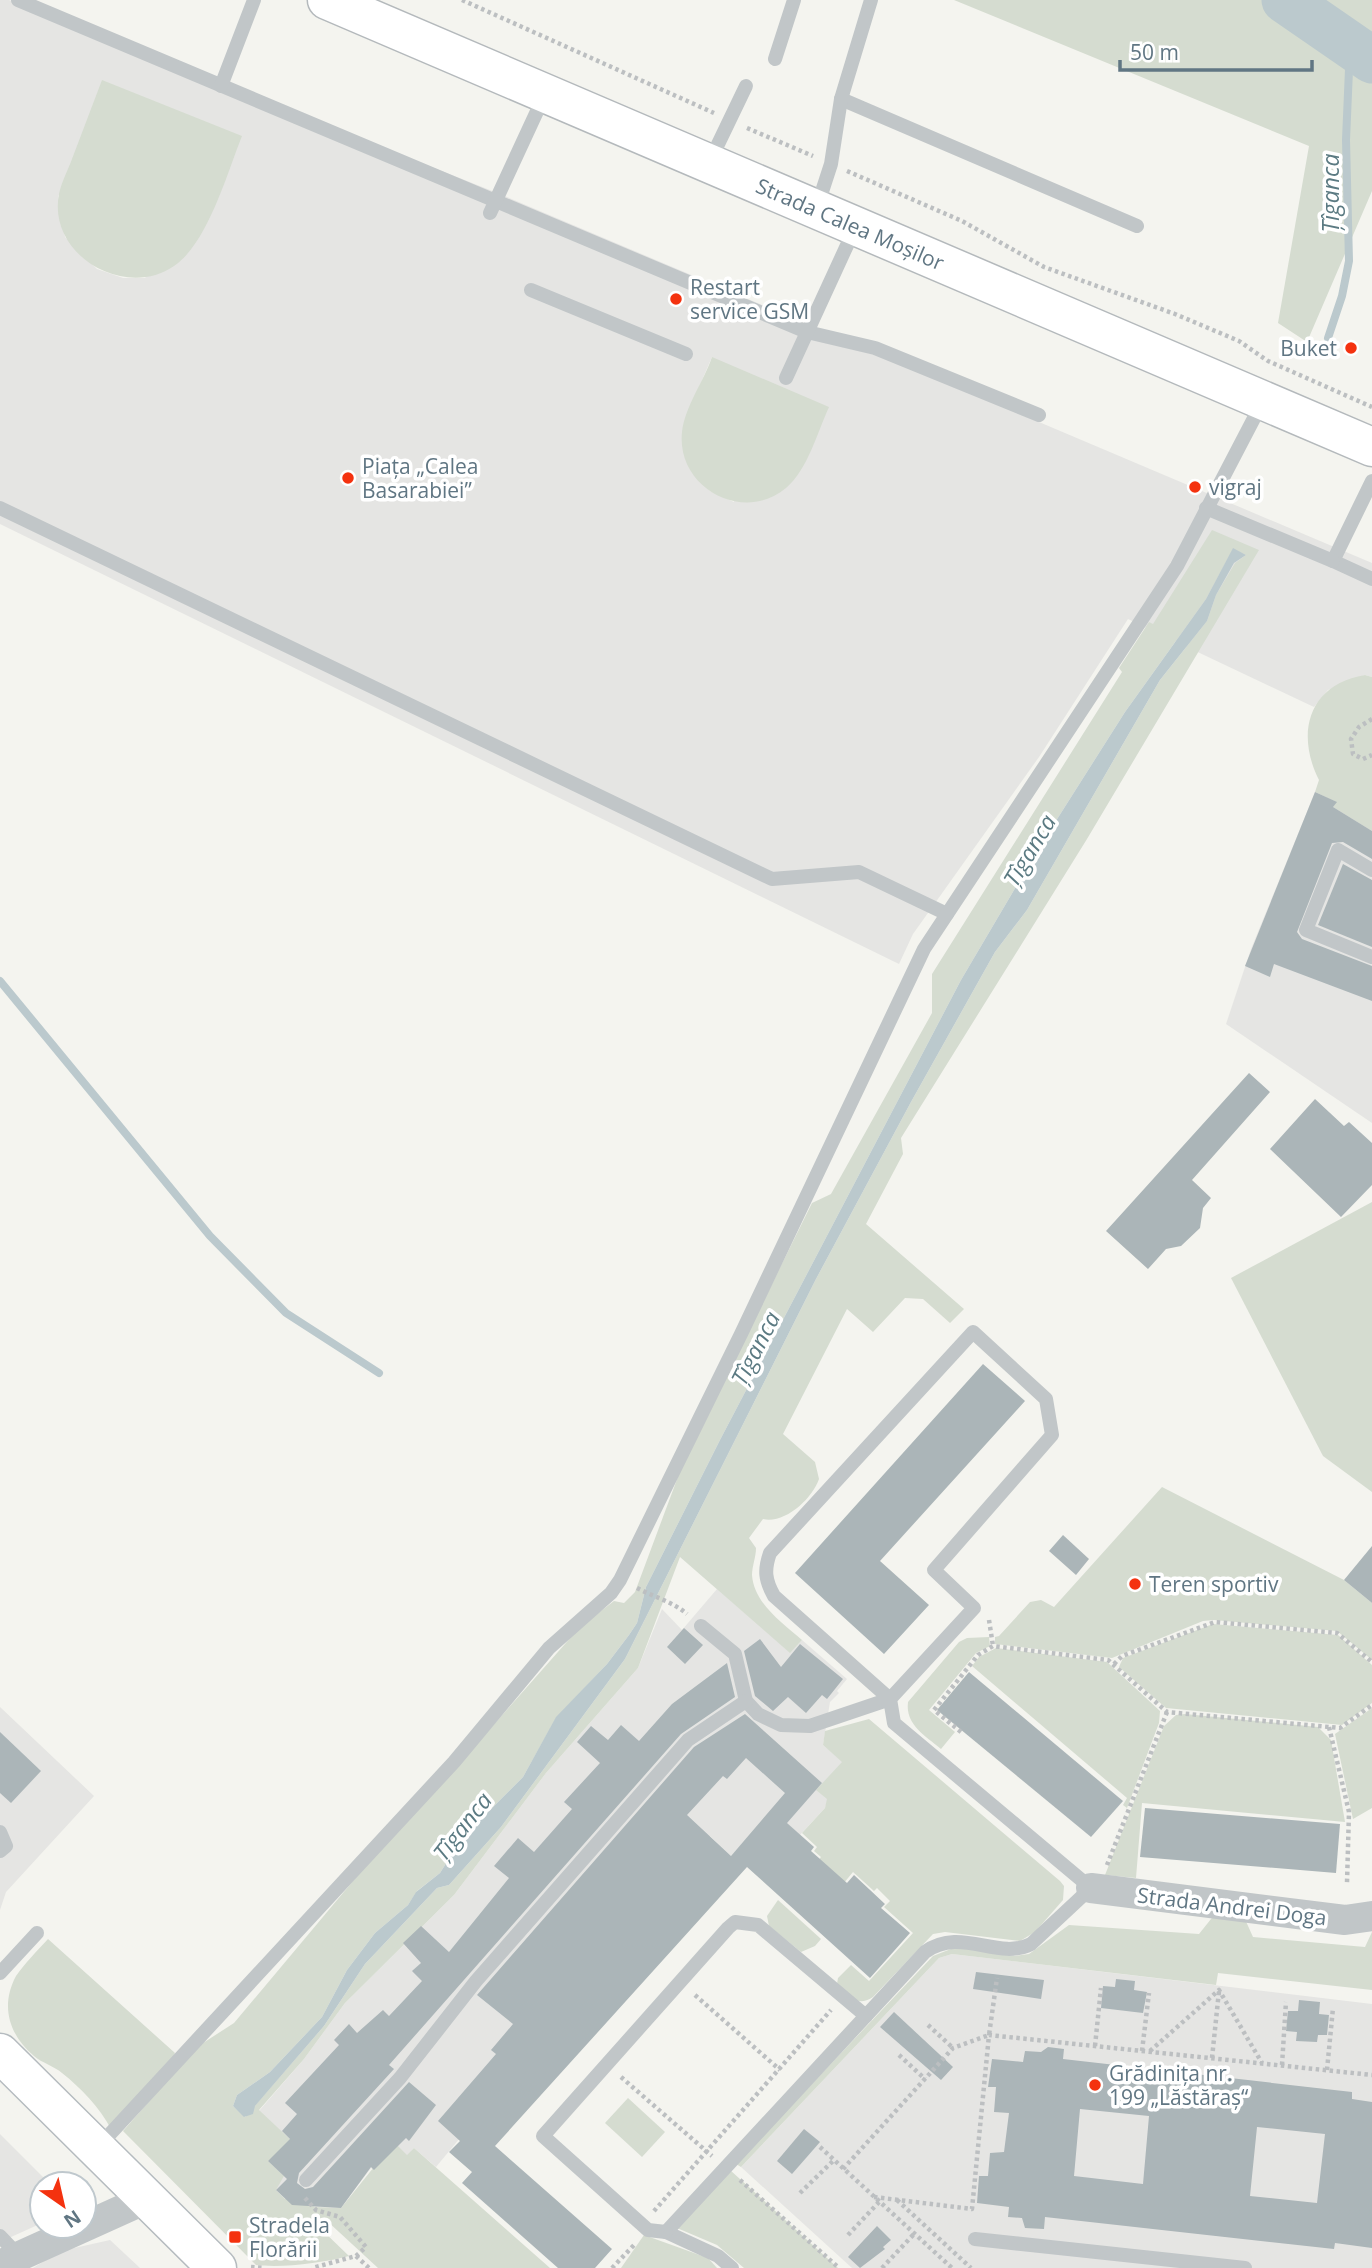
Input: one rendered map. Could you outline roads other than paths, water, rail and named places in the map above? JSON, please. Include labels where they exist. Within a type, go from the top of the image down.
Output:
[{"type":"main road","name":"Strada Calea Moșilor","points":[[327,0],[365,8],[545,94],[1372,447]]},
{"type":"main road","points":[[0,2053],[217,2268]]},
{"type":"street","name":"Strada Andrei Doga","points":[[1094,1888],[1345,1920],[1372,1916]]},
{"type":"street","points":[[7,2252],[146,2199]]},
{"type":"lane","points":[[18,0],[221,86],[493,207],[807,332],[875,348],[1039,415]]},
{"type":"lane","points":[[221,86],[254,0]]},
{"type":"lane","points":[[775,59],[794,0]]},
{"type":"lane","points":[[816,211],[831,164],[841,99],[871,0]]},
{"type":"lane","points":[[709,164],[746,86]]},
{"type":"lane","points":[[493,207],[545,94]]},
{"type":"lane","points":[[841,99],[1138,226]]},
{"type":"lane","points":[[786,378],[855,228]]},
{"type":"lane","points":[[531,290],[686,354]]},
{"type":"lane","points":[[96,2149],[454,1762],[549,1648],[611,1593],[620,1580],[924,950],[1177,566],[1264,400]]},
{"type":"lane","points":[[1333,561],[1372,481]]},
{"type":"lane","points":[[0,508],[772,879],[859,872],[947,914]]},
{"type":"lane","points":[[1206,508],[1372,579]]},
{"type":"lane","points":[[1372,870],[1338,850],[1306,930],[1372,957]]},
{"type":"lane","points":[[666,2232],[925,1952],[938,1943],[954,1941],[1019,1950],[1031,1944],[1094,1888],[894,1723],[890,1699],[774,1596],[766,1583],[765,1567],[770,1553],[973,1332],[1046,1399],[1052,1436],[934,1570],[974,1608],[890,1699],[810,1726],[792,1726],[770,1720],[746,1700],[735,1654],[701,1626]]},
{"type":"lane","points":[[306,2180],[400,2078],[476,1981],[688,1740],[746,1700]]},
{"type":"lane","points":[[0,1832],[6,1846],[0,1851]]},
{"type":"lane","points":[[732,2268],[718,2256],[666,2232],[645,2228],[543,2136],[735,1922],[747,1921],[758,1925],[866,2016]]},
{"type":"lane","points":[[0,1973],[37,1933]]},
{"type":"lane","points":[[975,2239],[1180,2265],[1245,2268]]},
{"type":"waterway","points":[[1285,0],[1372,60]]},
{"type":"waterway","name":"Țîganca","points":[[1328,338],[1342,296],[1349,261],[1346,140],[1350,46]]},
{"type":"waterway","points":[[0,981],[210,1236],[286,1313],[379,1373]]},
{"type":"place","name":"Restart service GSM","points":[[676,299]]},
{"type":"place","name":"Buket","points":[[1351,348]]},
{"type":"place","name":"Piața „Calea Basarabiei”","points":[[348,478]]},
{"type":"place","name":"vigraj","points":[[1195,487]]},
{"type":"place","name":"Teren sportiv","points":[[1135,1584]]},
{"type":"place","name":"Grădinița nr. 199 „Lăstăraș“","points":[[1095,2085]]},
{"type":"place","name":"Stradela Florării","points":[[235,2237]]}]
